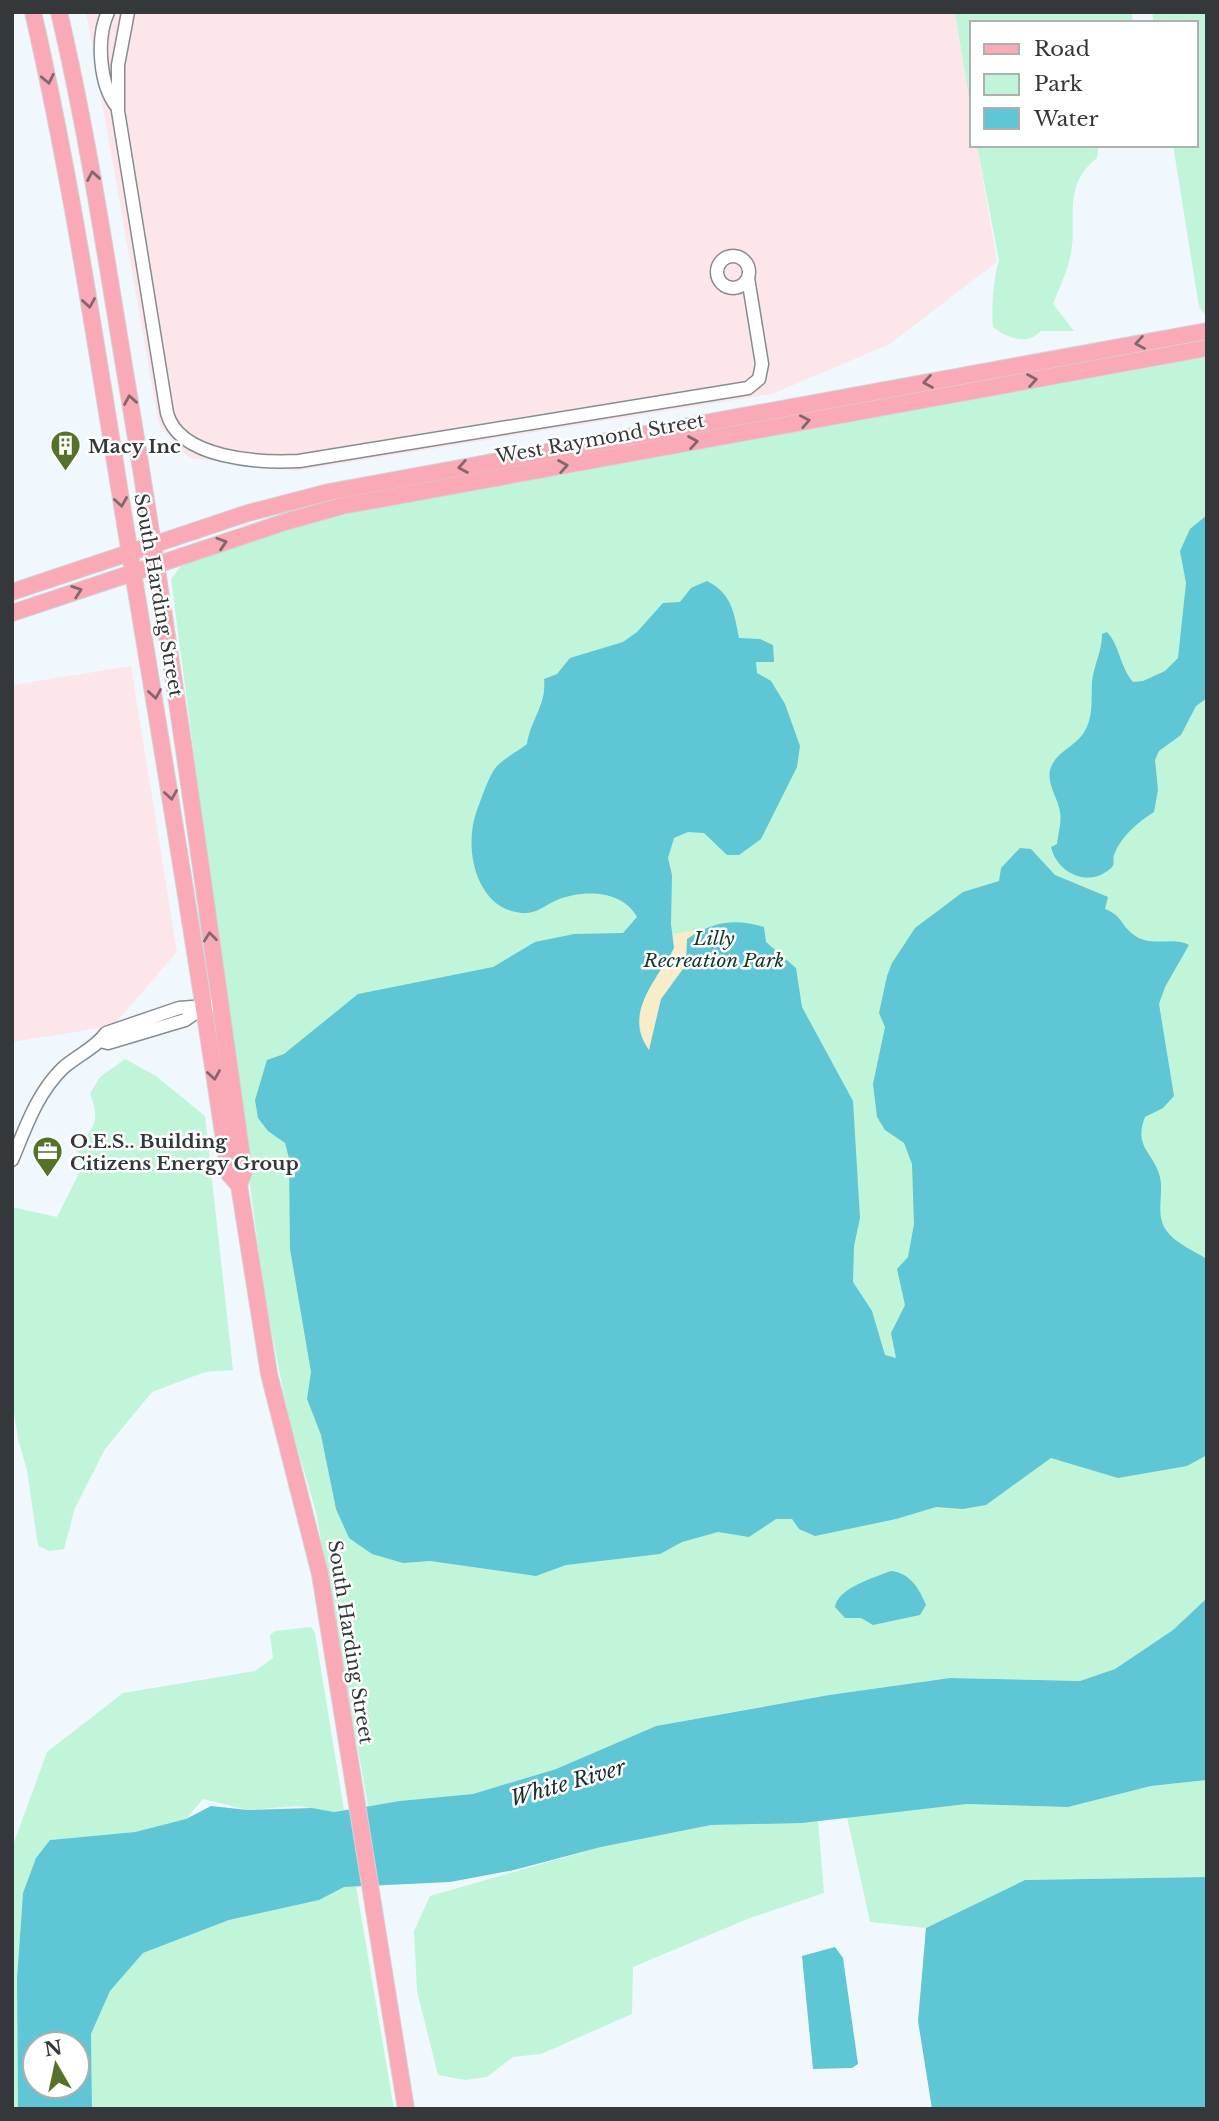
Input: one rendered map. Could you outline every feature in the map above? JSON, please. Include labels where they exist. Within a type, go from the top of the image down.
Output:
[{"type":"main road","name":"South Harding Street","points":[[33,12],[57,124],[164,751],[244,1171],[239,1185],[266,1355],[317,1559],[406,2109]]},
{"type":"main road","name":"South Harding Street","points":[[59,12],[82,119],[108,264],[154,545],[185,751],[212,1006]]},
{"type":"main road","points":[[57,124],[82,119]]},
{"type":"main road","points":[[83,269],[108,264]]},
{"type":"main road","name":"West Raymond Street","points":[[12,592],[247,513],[316,495],[1207,331]]},
{"type":"main road","name":"West Raymond Street","points":[[12,613],[342,506],[1207,348]]},
{"type":"main road","points":[[734,417],[738,434]]},
{"type":"main road","points":[[164,751],[185,751]]},
{"type":"street","points":[[108,12],[101,29],[104,73],[108,97],[118,108]]},
{"type":"street","points":[[128,12],[118,57],[118,108],[169,419],[177,433],[187,441],[220,454],[257,461],[309,460],[748,388],[757,383],[762,370],[752,300],[744,282]]},
{"type":"street","points":[[12,1160],[45,1090],[72,1060],[100,1041],[108,1043],[185,1020],[212,1006]]},
{"type":"shaded area","points":[[86,12],[955,12],[970,105],[970,147],[977,147],[997,262],[890,344],[772,394],[295,471],[189,458],[159,425]]},
{"type":"shaded area","points":[[131,666],[177,952],[113,1026],[12,1042],[12,685]]},
{"type":"green space","points":[[955,12],[1132,12],[1133,21],[970,21],[970,105]]},
{"type":"green space","points":[[1152,12],[1207,12],[1207,317],[1199,307],[1173,147],[1198,147],[1198,21],[1154,21]]},
{"type":"green space","points":[[977,147],[1099,147],[1097,158],[1078,181],[1073,205],[1070,258],[1053,304],[1074,331],[1041,331],[1030,338],[1017,339],[993,327],[993,293],[999,261]]},
{"type":"green space","name":"Lilly Recreation Park","points":[[1207,357],[1207,1598],[1173,1630],[1115,1669],[1080,1681],[950,1678],[828,1695],[656,1726],[556,1769],[473,1794],[368,1806],[316,1512],[288,1416],[264,1292],[171,579],[181,566],[213,554],[307,524],[357,512]]},
{"type":"green space","points":[[125,1059],[156,1076],[205,1116],[233,1370],[205,1372],[152,1392],[105,1449],[75,1508],[64,1549],[49,1551],[38,1546],[27,1470],[18,1439],[12,1399],[12,1207],[57,1217],[82,1167],[76,1148],[94,1124],[95,1111],[90,1094],[100,1077]]},
{"type":"green space","points":[[311,1627],[315,1633],[344,1810],[334,1812],[297,1806],[248,1810],[203,1799],[186,1819],[135,1832],[50,1840],[23,1893],[17,1978],[18,2109],[12,2109],[12,1848],[47,1752],[123,1693],[255,1671],[273,1658],[270,1635],[275,1631]]},
{"type":"green space","points":[[1207,1780],[1207,1877],[1025,1880],[926,1928],[870,1922],[847,1817],[967,1804],[1068,1807],[1151,1786]]},
{"type":"green space","points":[[818,1821],[824,1893],[750,1918],[633,1967],[632,2014],[541,2054],[513,2057],[487,2077],[465,2080],[438,2075],[417,1991],[414,1931],[430,1896],[601,1847],[711,1825]]},
{"type":"green space","points":[[356,1886],[394,2109],[92,2109],[91,2034],[110,1991],[143,1953],[229,1920],[318,1900],[344,1887]]},
{"type":"sand","points":[[702,929],[687,940],[686,965],[672,982],[652,1033],[654,1043],[649,1051],[642,1036],[641,1009],[651,985],[674,948],[672,934]]},
{"type":"water","points":[[1207,515],[1207,698],[1196,706],[1181,735],[1159,751],[1155,760],[1158,790],[1154,812],[1126,836],[1117,848],[1110,869],[1092,877],[1074,875],[1060,864],[1051,847],[1057,844],[1060,824],[1059,807],[1050,781],[1052,764],[1087,728],[1094,669],[1102,634],[1107,632],[1111,638],[1133,682],[1143,681],[1165,671],[1178,658],[1186,583],[1180,551],[1190,529]]},
{"type":"water","points":[[707,581],[727,598],[739,638],[760,639],[773,645],[774,662],[756,662],[757,673],[771,681],[785,704],[800,746],[797,767],[761,839],[739,855],[727,855],[704,833],[688,832],[674,838],[668,858],[672,875],[671,924],[674,948],[645,998],[639,1023],[649,1050],[661,999],[686,965],[687,939],[724,923],[764,927],[766,942],[796,968],[802,1007],[853,1101],[860,1218],[854,1246],[853,1282],[872,1311],[885,1355],[896,1358],[891,1333],[905,1305],[897,1269],[908,1257],[914,1224],[912,1164],[904,1143],[885,1130],[877,1117],[873,1084],[885,1027],[879,1013],[887,976],[892,963],[915,928],[963,892],[999,881],[1001,868],[1020,848],[1031,849],[1055,875],[1108,897],[1105,909],[1119,918],[1134,935],[1148,941],[1176,941],[1189,945],[1165,987],[1159,1004],[1174,1096],[1163,1108],[1145,1117],[1141,1136],[1160,1177],[1160,1211],[1166,1230],[1180,1243],[1207,1259],[1207,1455],[1187,1466],[1118,1478],[1051,1458],[986,1505],[963,1509],[936,1507],[896,1519],[815,1536],[799,1529],[792,1519],[776,1519],[749,1537],[718,1532],[682,1542],[660,1554],[566,1565],[536,1576],[430,1561],[403,1563],[372,1554],[349,1538],[336,1509],[321,1435],[307,1399],[311,1372],[290,1249],[289,1158],[285,1143],[268,1131],[258,1118],[255,1100],[267,1060],[284,1054],[358,994],[493,967],[535,942],[574,934],[623,933],[637,917],[622,901],[602,894],[567,896],[527,913],[506,909],[493,900],[483,888],[477,874],[473,858],[473,825],[494,770],[527,744],[541,704],[544,679],[557,674],[570,658],[623,642],[637,632],[663,603],[680,602],[691,588]]},
{"type":"water","points":[[891,1571],[909,1578],[917,1587],[926,1605],[920,1615],[873,1625],[861,1618],[845,1618],[835,1607],[842,1594],[849,1589]]},
{"type":"water","name":"White River","points":[[1207,1598],[1207,1780],[1151,1786],[1068,1807],[967,1804],[802,1823],[711,1825],[450,1882],[344,1887],[319,1900],[229,1920],[143,1953],[110,1991],[91,2034],[92,2109],[18,2109],[17,1978],[23,1893],[36,1858],[50,1840],[135,1832],[186,1819],[211,1806],[248,1810],[312,1808],[334,1812],[400,1801],[473,1794],[556,1769],[656,1726],[829,1695],[950,1678],[1080,1681],[1115,1669],[1173,1630]]},
{"type":"water","points":[[1207,1877],[1207,2109],[932,2109],[918,2021],[926,1928],[1025,1880]]},
{"type":"water","points":[[835,1947],[843,1958],[858,2064],[852,2068],[813,2069],[802,1956]]},
{"type":"place","name":"Macy Inc","points":[[65,473]]},
{"type":"place","name":"O.E.S.. Building Citizens Energy Group","points":[[47,1179]]}]
